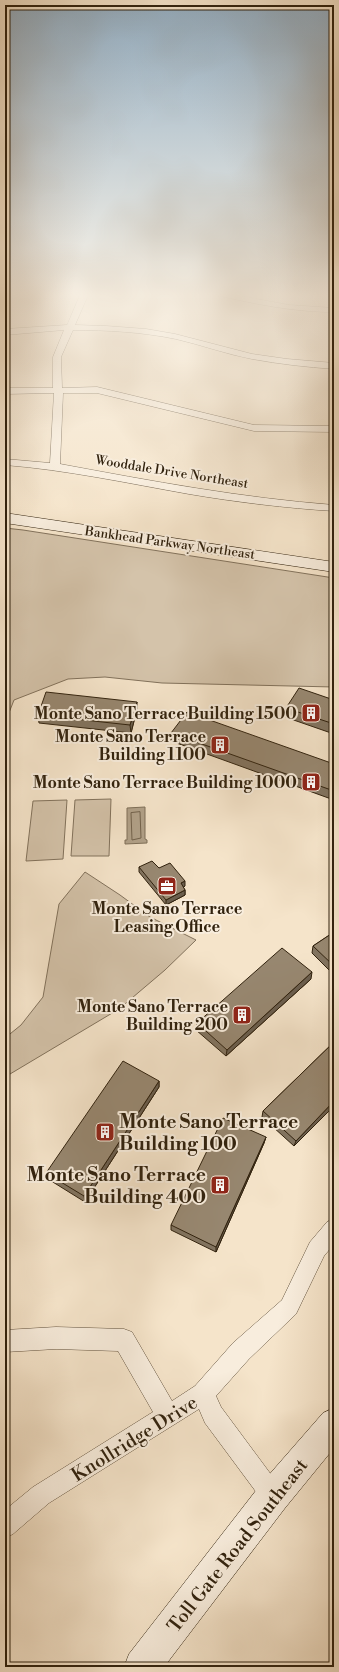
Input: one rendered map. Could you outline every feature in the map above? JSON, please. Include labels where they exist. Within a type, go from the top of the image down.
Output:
[{"type":"street","points":[[55,467],[58,432],[57,371]]},
{"type":"street","points":[[5,391],[97,390],[115,393],[254,428],[334,429]]},
{"type":"street","name":"Wooddale Drive Northeast","points":[[5,462],[55,467],[191,491],[305,506],[334,508]]},
{"type":"street","name":"Bankhead Parkway Northeast","points":[[5,518],[334,567]]},
{"type":"street","points":[[203,1394],[241,1351],[290,1307],[317,1249],[334,1229]]},
{"type":"street","points":[[5,1341],[56,1338],[124,1340],[168,1416]]},
{"type":"street","name":"Knollridge Drive","points":[[5,1526],[41,1495],[203,1394],[213,1415],[273,1496]]},
{"type":"street","name":"Toll Gate Road Southeast","points":[[142,1667],[273,1496],[334,1424]]},
{"type":"shaded area","points":[[5,528],[334,578],[334,687],[162,683],[105,677],[68,679],[14,700],[5,723]]},
{"type":"shaded area","points":[[111,799],[109,856],[71,856],[75,800]]},
{"type":"shaded area","points":[[67,800],[63,859],[26,861],[33,801]]},
{"type":"shaded area","points":[[85,872],[150,917],[196,940],[165,970],[119,1009],[5,1077],[5,1038],[21,1025],[43,997],[59,904]]},
{"type":"water","points":[[145,807],[145,839],[147,840],[147,843],[125,844],[125,840],[127,840],[127,808]]},
{"type":"building","points":[[299,688],[334,700],[334,724],[286,708]]},
{"type":"building","points":[[46,692],[137,702],[130,725],[38,715]]},
{"type":"building","points":[[187,712],[334,764],[334,791],[171,733]]},
{"type":"building","name":"Monte Sano Terrace Leasing Office","points":[[152,861],[159,868],[170,863],[185,881],[181,883],[185,890],[166,900],[139,867]]},
{"type":"building","points":[[334,932],[334,966],[313,946]]},
{"type":"building","name":"Monte Sano Terrace Building 200","points":[[282,948],[312,972],[227,1050],[197,1023]]},
{"type":"building","points":[[334,1042],[334,1101],[296,1141],[263,1111]]},
{"type":"building","name":"Monte Sano Terrace Building 100","points":[[123,1061],[159,1081],[84,1196],[46,1173]]},
{"type":"building","name":"Monte Sano Terrace Building 400","points":[[223,1118],[266,1137],[216,1247],[171,1225]]},
{"type":"place","name":"Monte Sano Terrace Building 1500","points":[[311,713]]},
{"type":"place","name":"Monte Sano Terrace Building 1100","points":[[220,745]]},
{"type":"place","name":"Monte Sano Terrace Building 1000","points":[[311,782]]},
{"type":"place","name":"Monte Sano Terrace Leasing Office","points":[[167,886]]},
{"type":"place","name":"Monte Sano Terrace Building 200","points":[[242,1015]]},
{"type":"place","name":"Monte Sano Terrace Building 100","points":[[105,1132]]},
{"type":"place","name":"Monte Sano Terrace Building 400","points":[[220,1185]]}]
